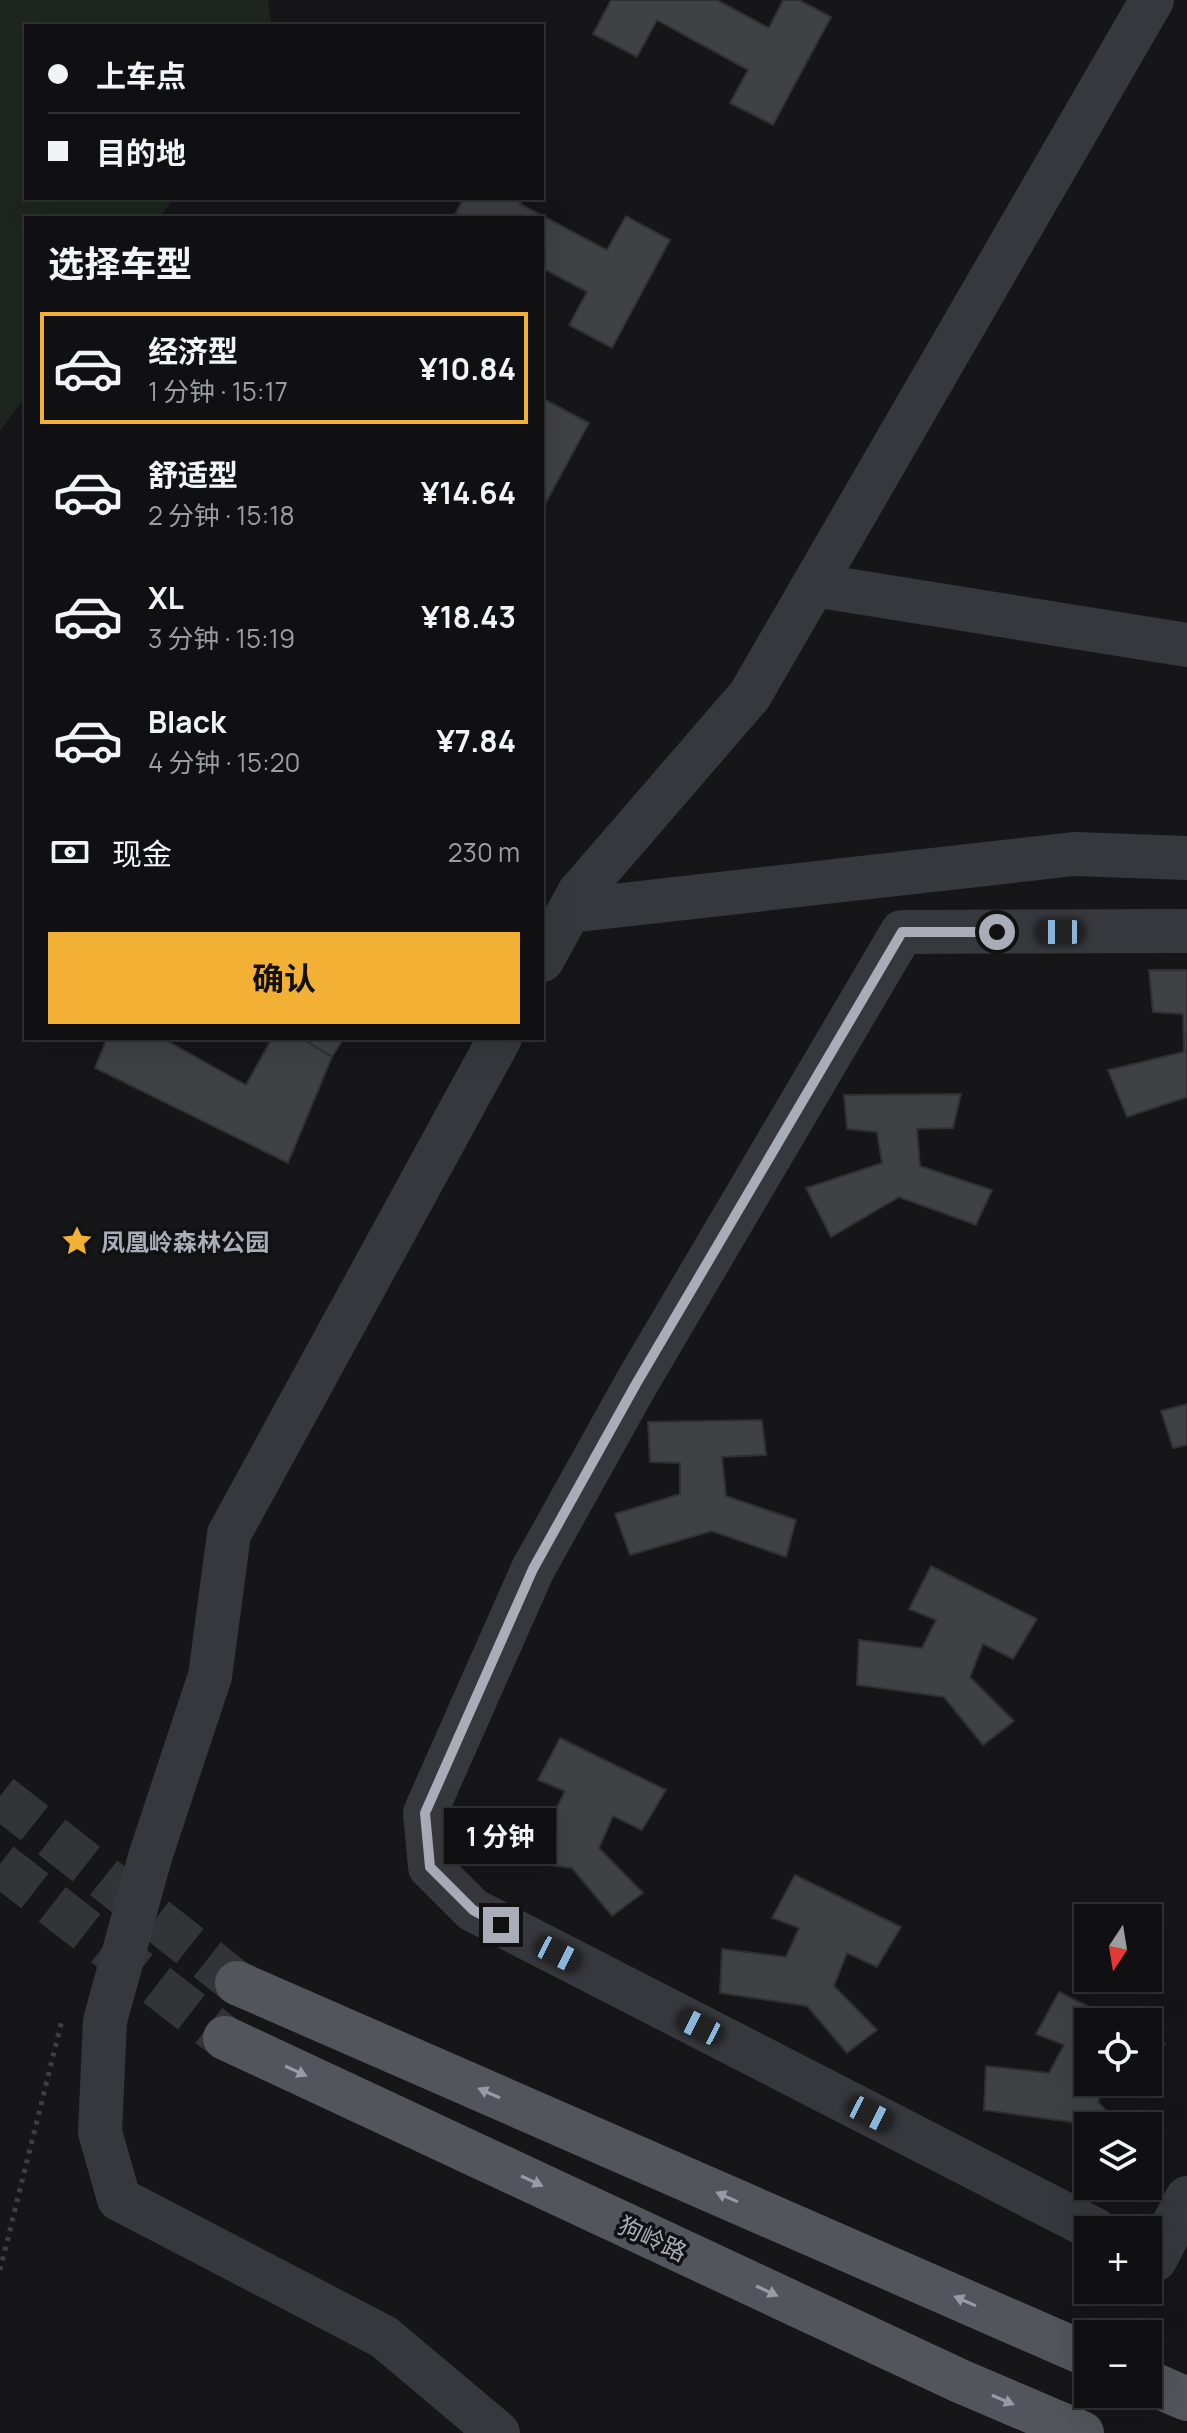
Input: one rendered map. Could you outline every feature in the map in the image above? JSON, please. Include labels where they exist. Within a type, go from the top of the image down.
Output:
[{"type":"main road","points":[[237,1983],[1074,2349]]},
{"type":"main road","name":"狗岭路","points":[[225,2038],[960,2381],[1082,2433]]},
{"type":"main road","points":[[1162,2388],[1187,2399]]},
{"type":"street","points":[[544,956],[579,893],[750,695],[1152,0]]},
{"type":"street","points":[[814,585],[1187,645]]},
{"type":"street","points":[[569,911],[1074,854],[1187,858]]},
{"type":"street","points":[[1074,2219],[473,1910],[430,1867],[425,1813],[533,1569],[636,1384],[902,932],[1187,931]]},
{"type":"street","points":[[498,2433],[384,2337],[119,2199],[100,2132],[105,2021],[150,1857],[210,1676],[229,1534],[499,1040]]},
{"type":"street","points":[[1163,2264],[1187,2198]]},
{"type":"path","points":[[0,2270],[63,2014]]},
{"type":"shaded area","points":[[0,0],[268,0],[272,24],[24,24],[24,200],[172,200],[160,216],[24,216],[24,399],[0,431]]},
{"type":"building","points":[[611,0],[717,0],[769,28],[783,0],[799,0],[831,17],[773,125],[730,103],[748,70],[657,20],[637,57],[593,34]]},
{"type":"building","points":[[463,200],[522,200],[520,204],[543,216],[454,216]]},
{"type":"building","points":[[626,216],[670,240],[612,348],[569,325],[587,292],[544,269],[544,217],[607,250]]},
{"type":"building","points":[[544,399],[589,423],[544,506]]},
{"type":"building","points":[[1149,970],[1187,970],[1187,1097],[1127,1117],[1108,1070],[1184,1052],[1183,1014],[1153,1012]]},
{"type":"building","points":[[106,1040],[166,1040],[246,1085],[271,1040],[304,1040],[332,1057],[288,1163],[95,1068]]},
{"type":"building","points":[[304,1040],[343,1040],[332,1057]]},
{"type":"building","points":[[961,1094],[953,1128],[917,1129],[920,1166],[992,1190],[976,1225],[899,1197],[831,1237],[806,1188],[882,1163],[877,1132],[847,1129],[844,1095]]},
{"type":"building","points":[[1187,1404],[1187,1445],[1173,1448],[1161,1411]]},
{"type":"building","points":[[762,1420],[766,1455],[722,1457],[726,1496],[796,1520],[786,1557],[712,1531],[630,1555],[615,1514],[680,1494],[680,1463],[650,1462],[648,1422]]},
{"type":"building","points":[[931,1566],[1037,1619],[1013,1659],[983,1644],[970,1677],[1014,1721],[983,1745],[944,1697],[857,1685],[859,1640],[922,1648],[936,1620],[909,1609]]},
{"type":"building","points":[[560,1738],[666,1790],[642,1830],[613,1816],[599,1848],[643,1893],[612,1916],[572,1868],[485,1856],[487,1811],[551,1819],[565,1791],[538,1780]]},
{"type":"building","points":[[795,1875],[901,1927],[877,1967],[847,1953],[834,1986],[877,2030],[847,2053],[807,2006],[720,1993],[722,1949],[786,1957],[799,1928],[772,1918]]},
{"type":"building","points":[[1059,1992],[1092,2008],[1074,2008],[1074,2096],[1100,2096],[1098,2102],[1108,2112],[1074,2112],[1074,2126],[1071,2122],[984,2110],[986,2066],[1049,2073],[1064,2045],[1036,2034]]},
{"type":"tunnel","points":[[0,1796],[237,1983]]},
{"type":"tunnel","points":[[0,1864],[225,2038]]},
{"type":"place","name":"凤凰岭森林公园","points":[[77,1241]]},
{"type":"route","points":[[501,1925],[473,1910],[430,1867],[425,1813],[533,1569],[636,1384],[902,932],[997,932]]}]
